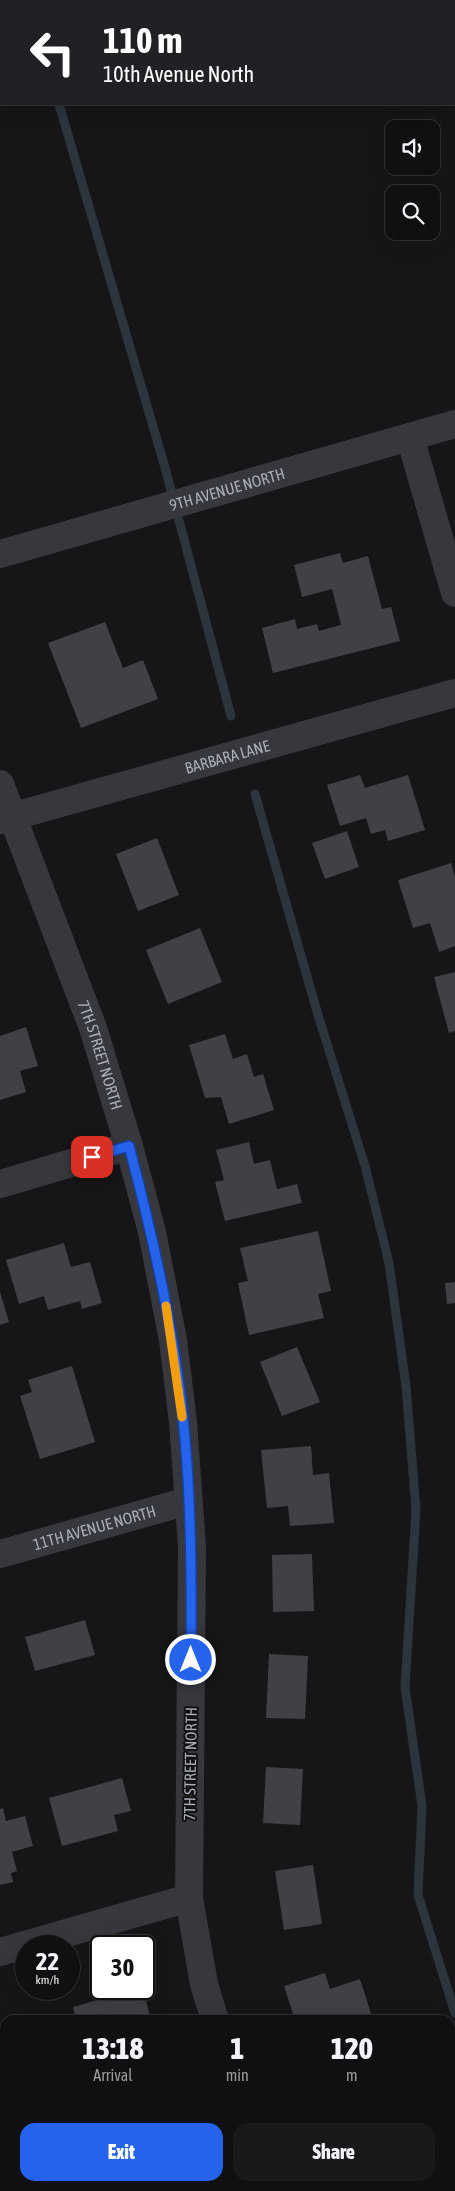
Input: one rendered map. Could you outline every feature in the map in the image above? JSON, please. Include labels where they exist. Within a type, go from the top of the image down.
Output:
[{"type":"street","name":"9TH AVENUE NORTH","points":[[0,554],[455,424]]},
{"type":"street","points":[[410,437],[455,593]]},
{"type":"street","name":"BARBARA LANE","points":[[7,818],[455,693]]},
{"type":"street","name":"7TH STREET NORTH","points":[[0,784],[7,818],[93,1028],[129,1146],[152,1232],[173,1340],[183,1422],[192,1547],[189,1898],[204,1984],[213,2015]]},
{"type":"street","points":[[0,1184],[129,1146]]},
{"type":"street","name":"11TH AVENUE NORTH","points":[[0,1554],[188,1501]]},
{"type":"street","points":[[0,1952],[189,1898]]},
{"type":"building","points":[[340,553],[343,563],[368,556],[382,609],[391,607],[400,641],[273,673],[262,628],[295,619],[297,629],[317,624],[319,631],[341,625],[332,589],[302,597],[294,565]]},
{"type":"building","points":[[105,622],[123,668],[143,660],[158,699],[81,728],[48,643]]},
{"type":"building","points":[[360,775],[365,788],[408,775],[425,830],[388,841],[385,830],[371,834],[366,818],[340,826],[327,785]]},
{"type":"building","points":[[347,831],[359,867],[325,879],[312,843]]},
{"type":"building","points":[[157,838],[179,895],[138,911],[116,854]]},
{"type":"building","points":[[451,863],[455,877],[455,946],[439,952],[430,923],[413,928],[398,880]]},
{"type":"building","points":[[200,928],[222,982],[168,1004],[146,950]]},
{"type":"building","points":[[455,972],[455,1031],[449,1033],[434,977]]},
{"type":"building","points":[[26,1027],[38,1066],[20,1071],[26,1092],[0,1100],[0,1036]]},
{"type":"building","points":[[225,1034],[233,1059],[247,1054],[254,1077],[263,1074],[274,1110],[229,1124],[221,1097],[205,1098],[189,1045]]},
{"type":"building","points":[[249,1142],[254,1164],[270,1160],[277,1189],[297,1184],[302,1203],[225,1221],[215,1182],[224,1180],[216,1150]]},
{"type":"building","points":[[318,1231],[331,1291],[318,1294],[324,1318],[249,1335],[238,1283],[248,1281],[240,1248]]},
{"type":"building","points":[[64,1243],[71,1267],[90,1262],[102,1303],[82,1309],[80,1301],[48,1310],[44,1296],[19,1304],[6,1260]]},
{"type":"building","points":[[455,1282],[455,1303],[447,1304],[445,1283]]},
{"type":"building","points":[[0,1292],[9,1322],[0,1325]]},
{"type":"building","points":[[297,1347],[320,1402],[282,1416],[260,1362]]},
{"type":"building","points":[[72,1366],[95,1442],[40,1459],[20,1396],[32,1392],[28,1380]]},
{"type":"building","points":[[311,1446],[313,1475],[329,1473],[334,1523],[290,1526],[288,1506],[267,1508],[261,1450]]},
{"type":"building","points":[[312,1554],[314,1611],[273,1612],[272,1555]]},
{"type":"building","points":[[85,1620],[95,1655],[35,1671],[25,1637]]},
{"type":"building","points":[[269,1654],[308,1656],[305,1719],[266,1718]]},
{"type":"building","points":[[266,1767],[303,1769],[300,1825],[263,1823]]},
{"type":"building","points":[[122,1778],[131,1811],[114,1815],[118,1831],[62,1846],[49,1798]]},
{"type":"building","points":[[3,1808],[6,1821],[25,1816],[33,1846],[12,1852],[17,1871],[11,1873],[13,1882],[0,1885],[0,1809]]},
{"type":"building","points":[[313,1865],[322,1924],[284,1930],[275,1871]]},
{"type":"building","points":[[325,1973],[330,1989],[360,1979],[371,2015],[293,2015],[284,1986]]},
{"type":"building","points":[[98,2000],[146,2000],[150,2015],[75,2015],[73,2007]]},
{"type":"waterway","points":[[59,105],[164,464],[231,716]]},
{"type":"waterway","points":[[255,794],[318,1015],[365,1166],[389,1263],[406,1386],[416,1510],[405,1687],[422,1806],[418,1895],[455,2013]]},
{"type":"slow traffic","points":[[166,1306],[173,1340],[182,1417]]},
{"type":"route","points":[[92,1157],[129,1146],[152,1232],[173,1340],[183,1422],[192,1547],[191,1660]]}]
